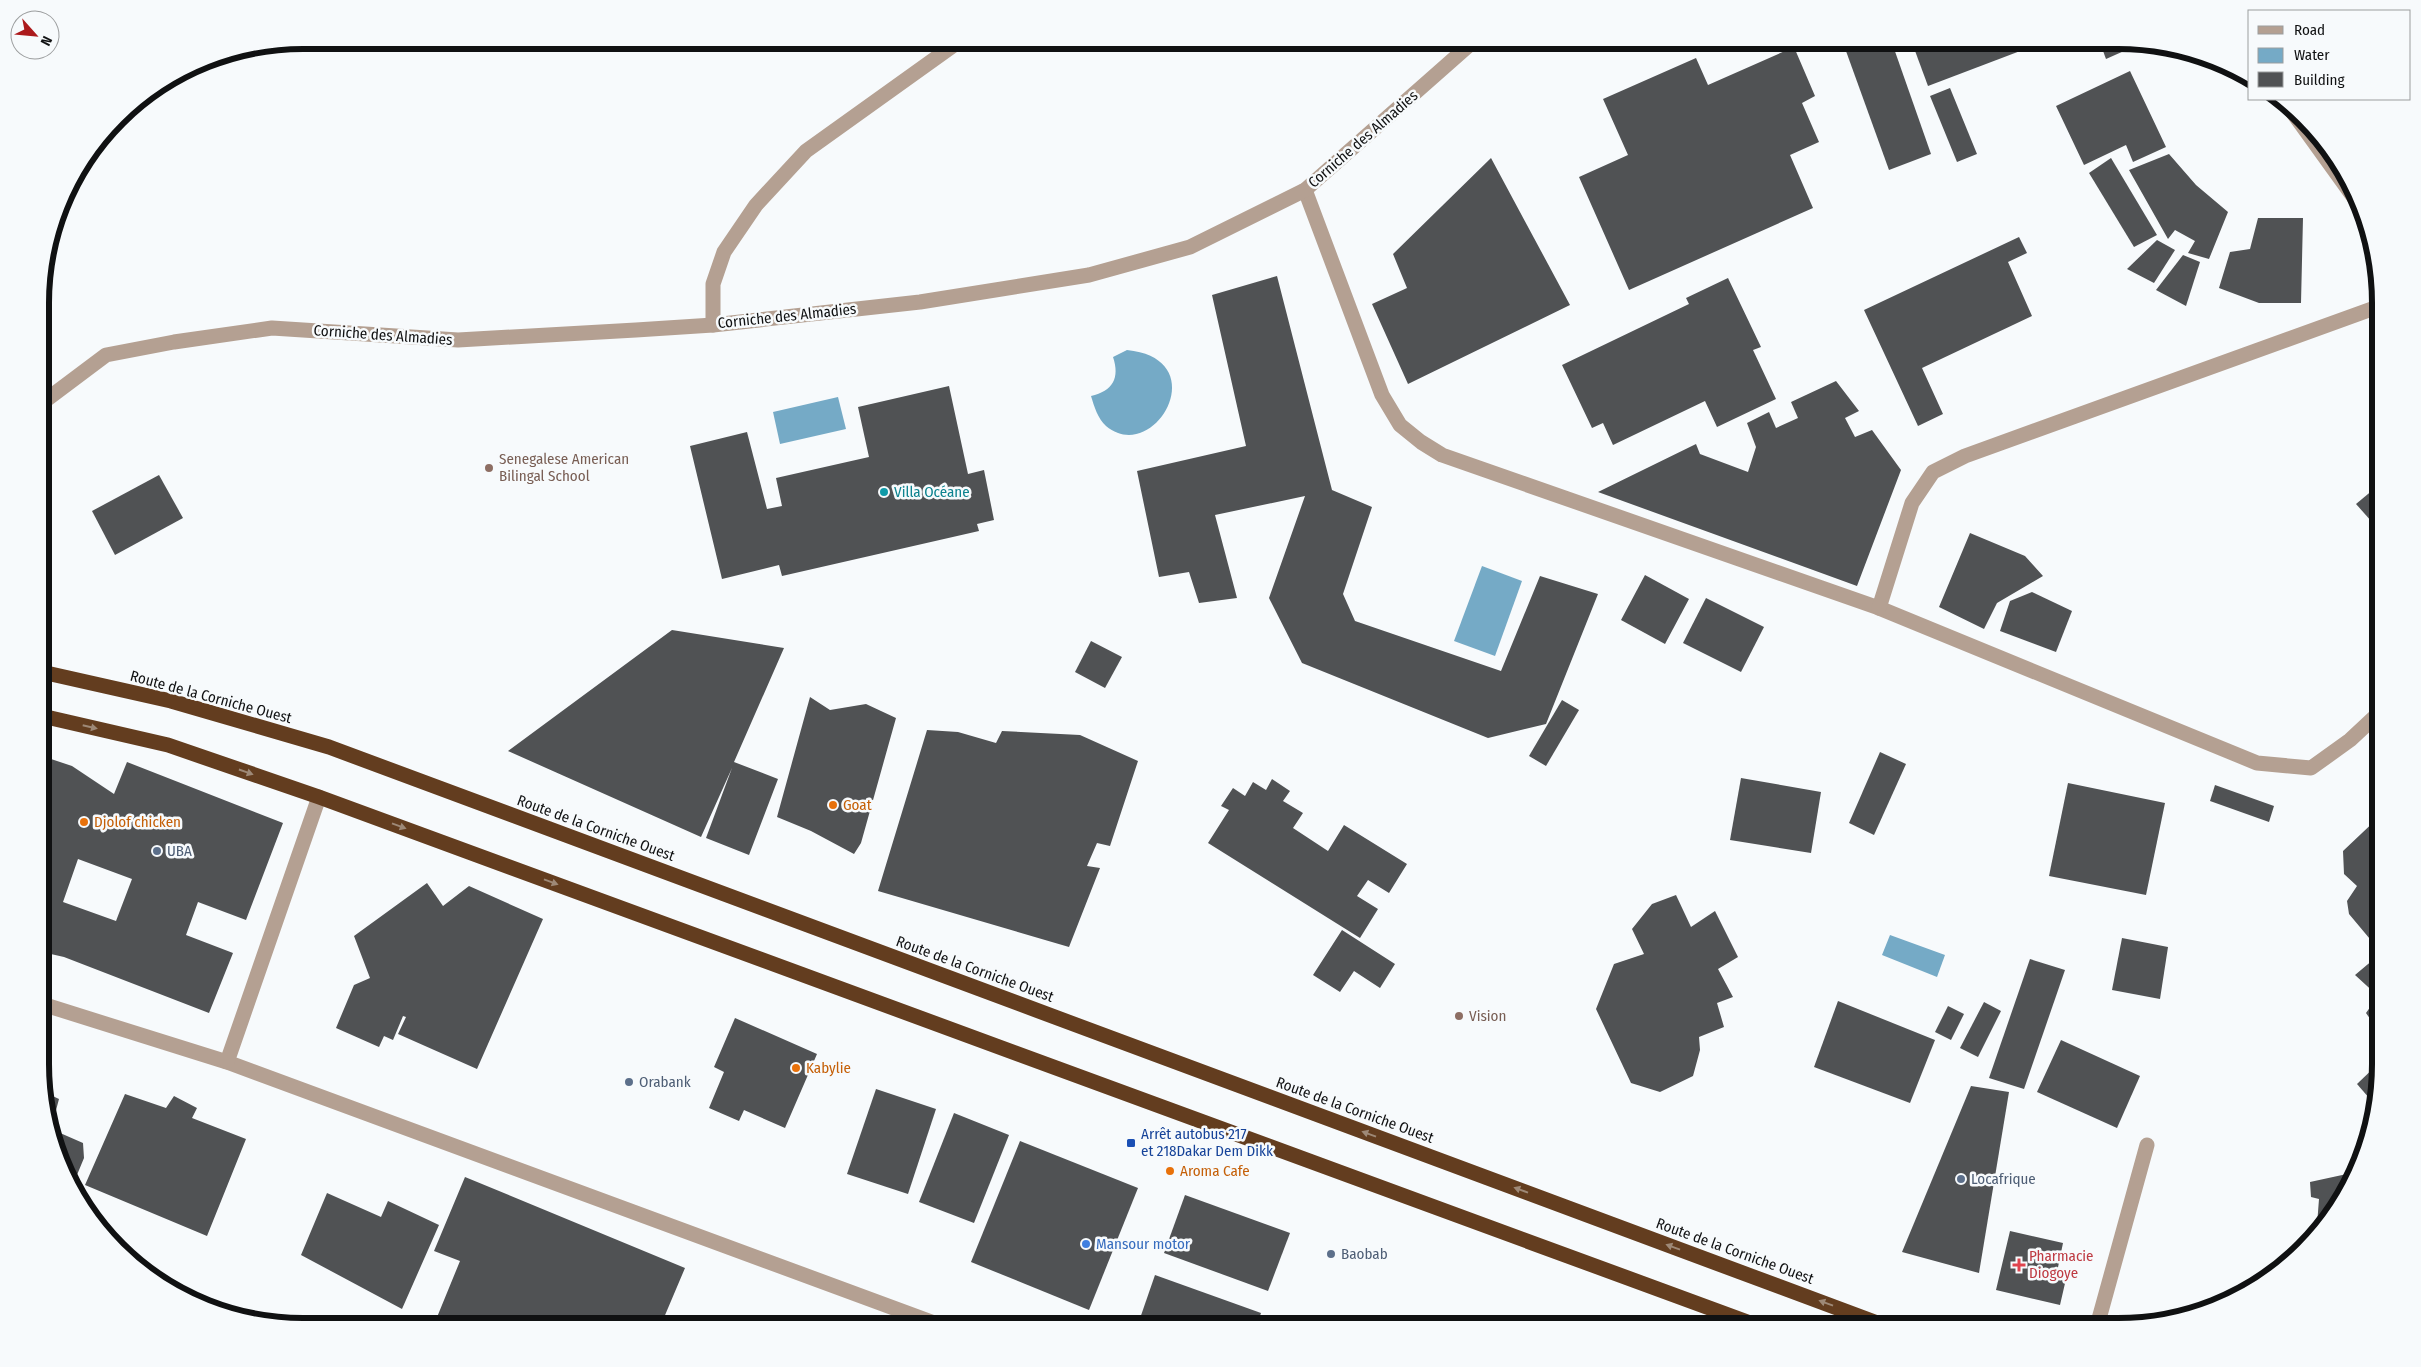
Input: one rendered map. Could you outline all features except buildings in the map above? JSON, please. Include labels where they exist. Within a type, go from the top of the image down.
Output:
[{"type":"highway","name":"Route de la Corniche Ouest","points":[[49,674],[171,701],[329,747],[1866,1318]]},
{"type":"highway","points":[[49,718],[168,745],[320,797],[1736,1318]]},
{"type":"street","points":[[713,324],[713,284],[724,252],[756,205],[806,151],[948,49]]},
{"type":"street","name":"Corniche des Almadies","points":[[49,398],[106,355],[174,342],[272,328],[458,340],[713,324],[920,302],[1089,275],[1190,246],[1305,190],[1465,49]]},
{"type":"street","points":[[2309,135],[2334,170]]},
{"type":"street","points":[[1305,190],[1382,395],[1400,425],[1421,442],[1442,455],[1879,608],[2257,763],[2311,768],[2350,740],[2372,719]]},
{"type":"street","points":[[1879,608],[1912,503],[1933,472],[1965,456],[2372,309]]},
{"type":"street","points":[[226,1062],[320,797]]},
{"type":"street","points":[[49,1006],[226,1062],[922,1318]]},
{"type":"street","points":[[2099,1318],[2147,1145]]},
{"type":"water","points":[[1127,350],[1154,357],[1168,371],[1172,389],[1168,406],[1157,422],[1142,432],[1124,435],[1103,423],[1091,396],[1105,391],[1113,382],[1116,371],[1113,357]]},
{"type":"water","points":[[838,397],[846,429],[780,444],[773,412]]},
{"type":"water","points":[[1482,566],[1522,581],[1495,656],[1454,641]]},
{"type":"water","points":[[1890,935],[1945,955],[1937,977],[1882,955]]},
{"type":"place","name":"Senegalese American Bilingal School","points":[[489,468]]},
{"type":"place","name":"Villa Océane","points":[[884,492]]},
{"type":"place","name":"Goat","points":[[833,805]]},
{"type":"place","name":"Djolof chicken","points":[[84,822]]},
{"type":"place","name":"UBA","points":[[157,851]]},
{"type":"place","name":"Vision","points":[[1459,1016]]},
{"type":"place","name":"Kabylie","points":[[796,1068]]},
{"type":"place","name":"Orabank","points":[[629,1082]]},
{"type":"place","name":"Arrêt autobus 217 et 218Dakar Dem Dikk","points":[[1131,1143]]},
{"type":"place","name":"Aroma Cafe","points":[[1170,1171]]},
{"type":"place","name":"Locafrique","points":[[1961,1179]]},
{"type":"place","name":"Mansour motor","points":[[1086,1244]]},
{"type":"place","name":"Baobab","points":[[1331,1254]]},
{"type":"place","name":"Pharmacie Diogoye","points":[[2019,1265]]}]
